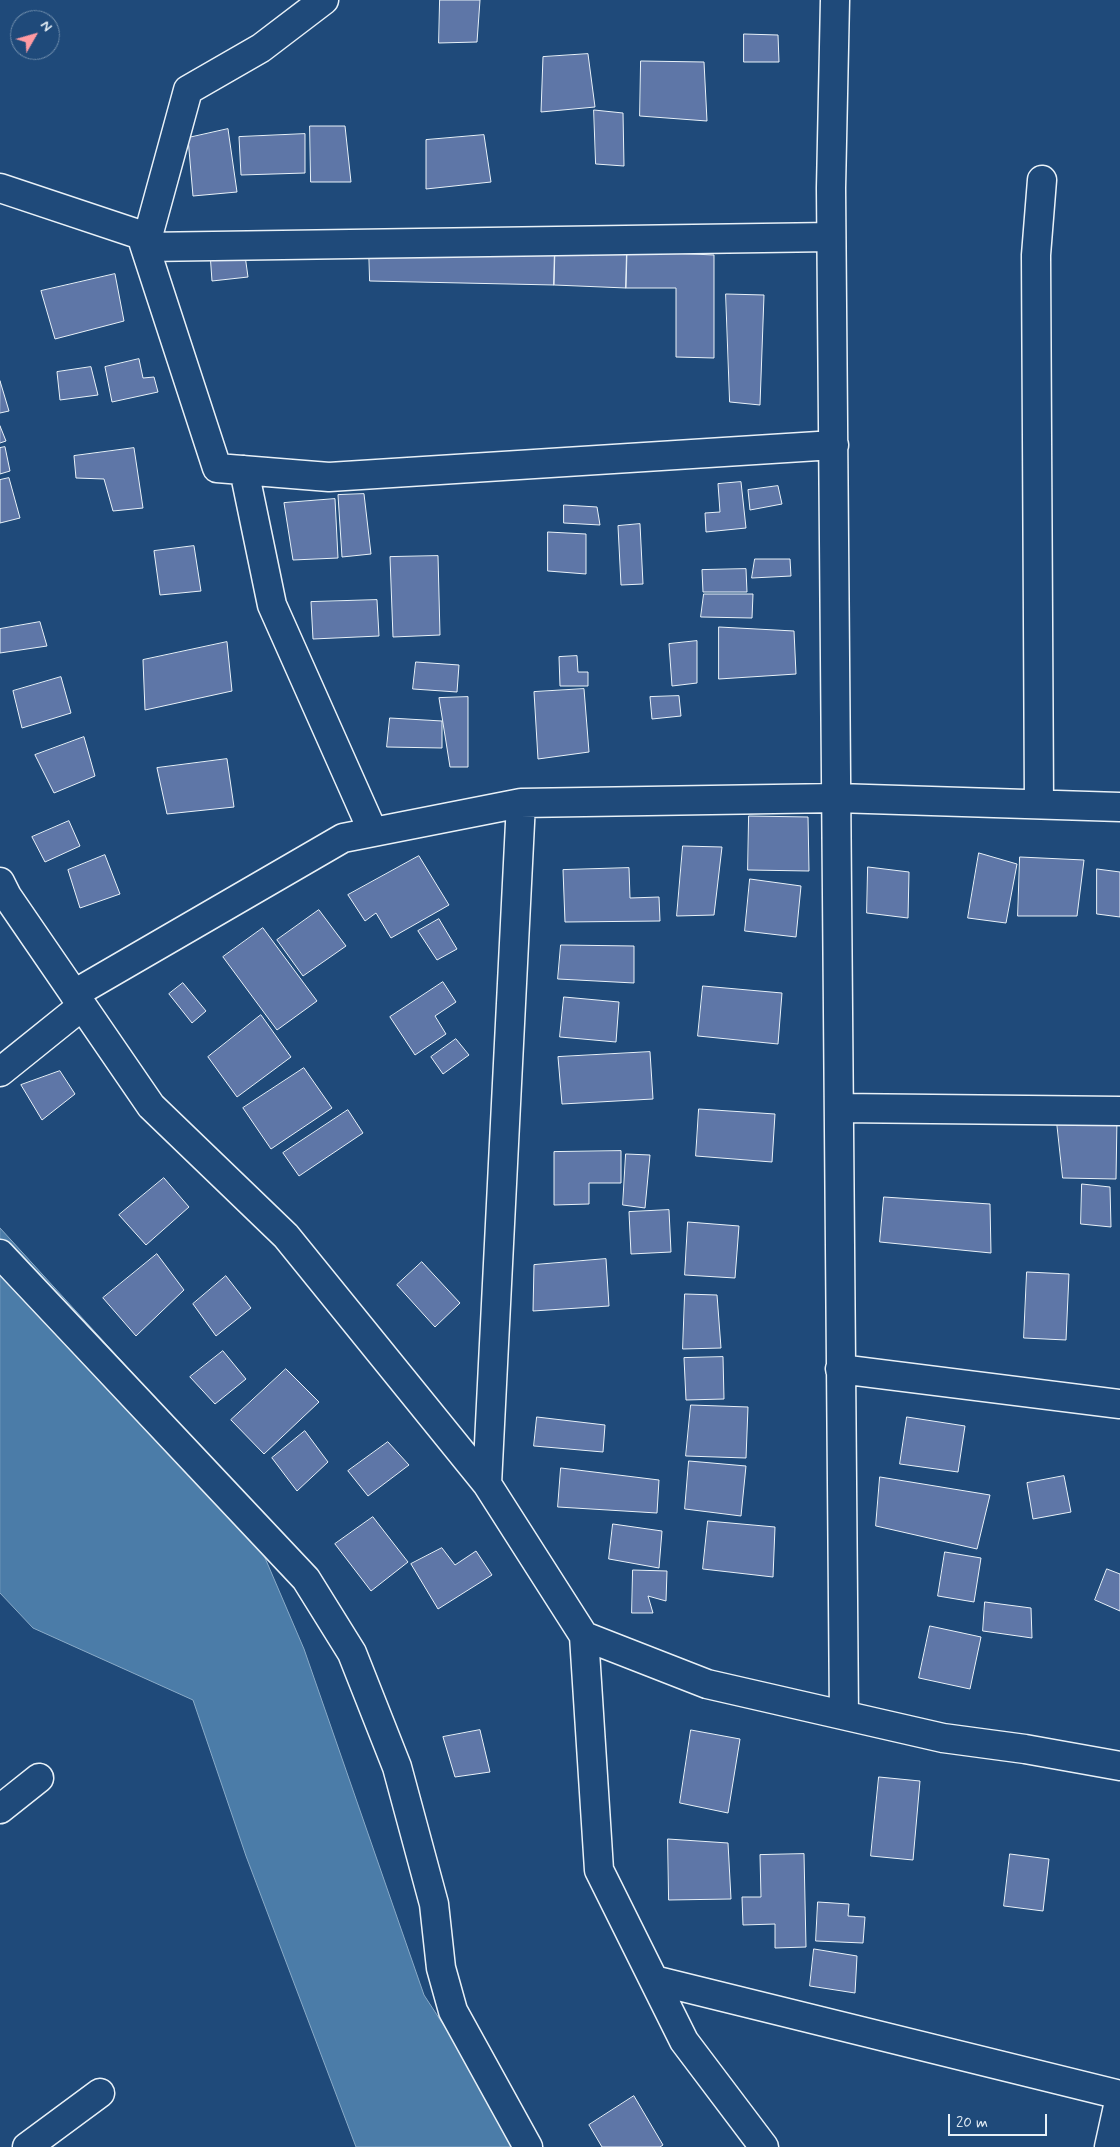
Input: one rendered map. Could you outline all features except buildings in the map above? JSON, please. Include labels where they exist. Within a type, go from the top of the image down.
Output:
[{"type":"street","points":[[145,247],[188,90],[261,48],[324,0]]},
{"type":"street","points":[[835,0],[832,237],[844,1715]]},
{"type":"street","points":[[1039,804],[1036,256],[1042,180]]},
{"type":"street","points":[[0,188],[141,235],[216,468],[329,477],[834,445]]},
{"type":"street","points":[[145,247],[832,237]]},
{"type":"street","points":[[244,470],[272,605],[372,832]]},
{"type":"street","points":[[0,1072],[78,1000],[343,838],[521,803],[837,798],[1120,807]]},
{"type":"street","points":[[487,1484],[521,803]]},
{"type":"street","points":[[0,882],[7,896],[151,1106],[286,1236],[487,1484],[584,1636],[598,1870],[684,2042],[764,2147]]},
{"type":"street","points":[[839,1108],[1120,1111]]},
{"type":"street","points":[[0,1254],[306,1579],[352,1652],[397,1767],[434,1904],[441,1968],[453,2011],[528,2147]]},
{"type":"street","points":[[840,1369],[1120,1404]]},
{"type":"street","points":[[584,1636],[707,1684],[943,1738],[1025,1749],[1120,1766]]},
{"type":"street","points":[[0,1809],[39,1778]]},
{"type":"street","points":[[654,1980],[1120,2096],[1109,2147]]},
{"type":"street","points":[[28,2147],[100,2093]]},
{"type":"water","points":[[0,1228],[233,1483],[304,1649],[424,1995],[523,2147],[356,2147],[246,1856],[193,1700],[33,1628],[0,1593]]}]
